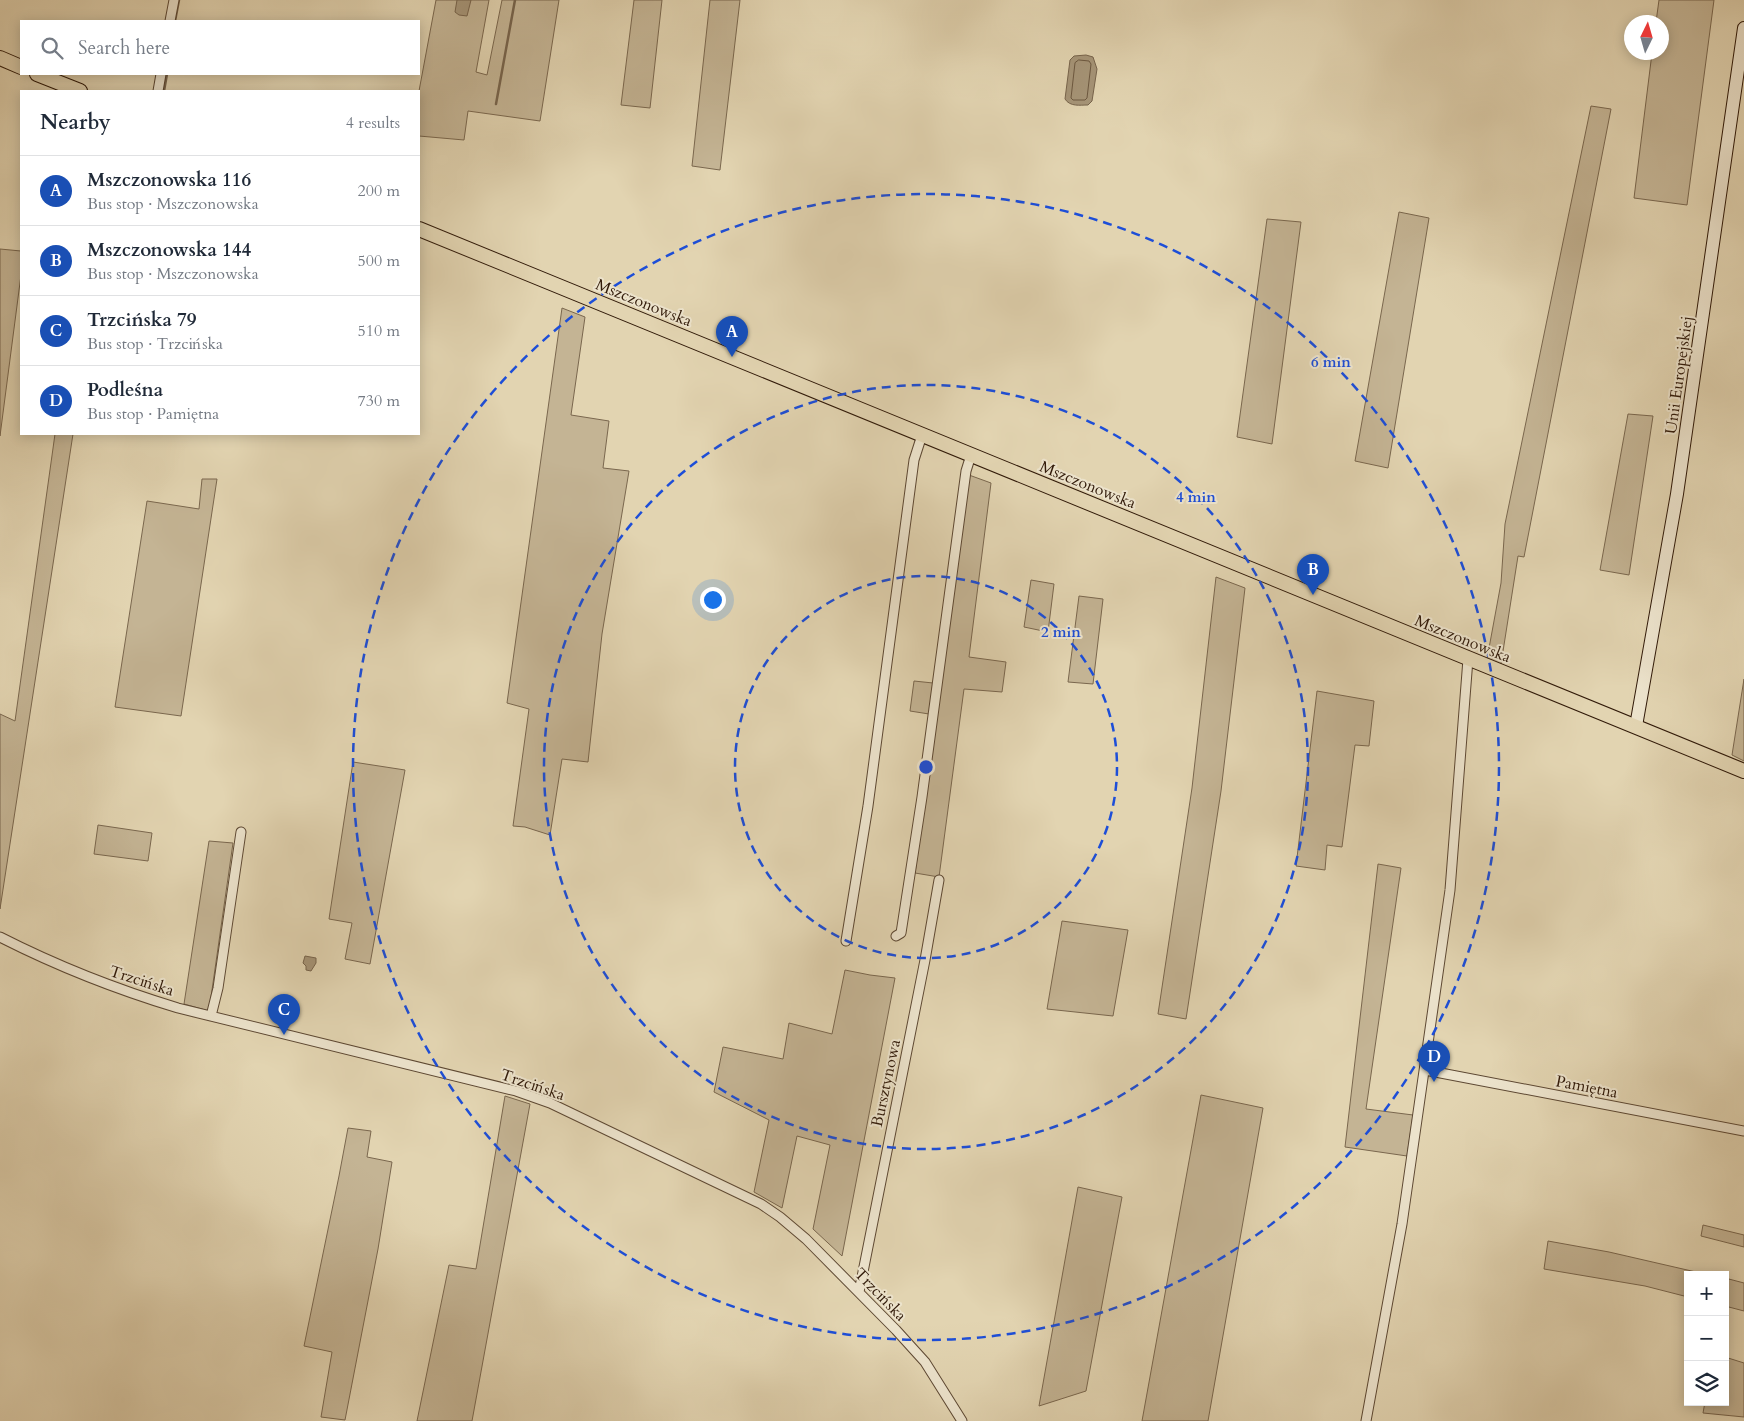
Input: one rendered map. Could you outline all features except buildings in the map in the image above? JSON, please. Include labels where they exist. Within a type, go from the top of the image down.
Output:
[{"type":"main road","name":"Unii Europejskiej","points":[[1636,726],[1677,494],[1744,28]]},
{"type":"main road","points":[[0,58],[20,67]]},
{"type":"main road","points":[[40,75],[77,90]]},
{"type":"main road","name":"Mszczonowska","points":[[420,229],[1636,726],[1744,772]]},
{"type":"street","points":[[170,20],[174,0]]},
{"type":"street","points":[[158,90],[161,75]]},
{"type":"street","points":[[846,941],[868,806],[914,460],[922,435]]},
{"type":"street","points":[[896,936],[901,933],[904,915],[966,471],[971,455]]},
{"type":"street","points":[[1366,1421],[1402,1224],[1450,890],[1468,659]]},
{"type":"street","points":[[211,1016],[219,982],[242,832]]},
{"type":"street","name":"Bursztynowa","points":[[859,1292],[925,960],[939,880]]},
{"type":"street","name":"Trzcińska","points":[[0,938],[76,973],[128,993],[211,1016],[516,1091],[550,1103],[760,1204],[780,1217],[806,1239],[859,1292],[924,1362],[962,1421]]},
{"type":"street","name":"Pamiętna","points":[[1425,1070],[1744,1132]]},
{"type":"shaded area","points":[[436,0],[489,0],[476,72],[487,75],[502,0],[559,0],[540,121],[468,111],[464,140],[420,136],[419,90]]},
{"type":"shaded area","points":[[634,0],[662,0],[650,108],[621,105]]},
{"type":"shaded area","points":[[710,0],[740,0],[720,170],[692,166]]},
{"type":"shaded area","points":[[1659,0],[1714,0],[1687,205],[1634,198],[1651,60],[1669,60],[1669,15],[1657,15]]},
{"type":"shaded area","points":[[1591,106],[1611,109],[1524,557],[1518,556],[1501,664],[1487,659],[1501,583],[1505,524]]},
{"type":"shaded area","points":[[1399,212],[1429,218],[1388,468],[1355,461]]},
{"type":"shaded area","points":[[1267,219],[1301,222],[1272,444],[1237,437]]},
{"type":"shaded area","points":[[0,249],[20,251],[20,283],[0,436]]},
{"type":"shaded area","points":[[562,308],[585,317],[571,415],[609,421],[603,468],[629,471],[602,634],[588,762],[562,759],[550,835],[525,827],[513,826],[529,709],[507,703]]},
{"type":"shaded area","points":[[1628,414],[1653,416],[1629,575],[1600,570]]},
{"type":"shaded area","points":[[55,435],[73,435],[0,909],[0,714],[15,721]]},
{"type":"shaded area","points":[[969,475],[991,483],[969,657],[1006,662],[1002,692],[964,689],[939,877],[915,873]]},
{"type":"shaded area","points":[[202,479],[217,479],[181,716],[115,707],[147,501],[199,509]]},
{"type":"shaded area","points":[[1216,577],[1245,588],[1221,791],[1186,1019],[1158,1014],[1192,788]]},
{"type":"shaded area","points":[[1031,580],[1054,584],[1048,632],[1024,627]]},
{"type":"shaded area","points":[[1079,596],[1103,599],[1093,684],[1068,682]]},
{"type":"shaded area","points":[[1744,679],[1744,761],[1732,755]]},
{"type":"shaded area","points":[[914,681],[933,683],[929,714],[910,711]]},
{"type":"shaded area","points":[[1317,691],[1374,701],[1369,746],[1355,745],[1342,847],[1327,845],[1325,870],[1296,866]]},
{"type":"shaded area","points":[[353,762],[405,770],[370,964],[345,959],[352,923],[329,919]]},
{"type":"shaded area","points":[[98,825],[152,833],[148,861],[94,854]]},
{"type":"shaded area","points":[[209,841],[233,843],[209,1011],[184,1004]]},
{"type":"shaded area","points":[[1378,864],[1401,868],[1366,1109],[1413,1115],[1407,1156],[1345,1147]]},
{"type":"shaded area","points":[[1062,921],[1128,930],[1113,1016],[1047,1009]]},
{"type":"shaded area","points":[[845,970],[895,978],[842,1256],[813,1229],[830,1145],[797,1136],[782,1208],[754,1192],[769,1120],[714,1092],[723,1047],[783,1059],[789,1023],[832,1034]]},
{"type":"shaded area","points":[[1201,1095],[1263,1108],[1208,1421],[1142,1421]]},
{"type":"shaded area","points":[[505,1096],[530,1104],[472,1421],[417,1421],[449,1265],[476,1269]]},
{"type":"shaded area","points":[[348,1128],[371,1131],[367,1157],[392,1162],[378,1249],[345,1420],[321,1417],[332,1352],[304,1346]]},
{"type":"shaded area","points":[[1078,1187],[1122,1197],[1086,1391],[1039,1406]]},
{"type":"shaded area","points":[[1703,1225],[1744,1235],[1744,1247],[1701,1236]]},
{"type":"shaded area","points":[[1548,1241],[1609,1252],[1692,1271],[1684,1271],[1684,1296],[1645,1286],[1544,1269]]},
{"type":"shaded area","points":[[1729,1279],[1744,1283],[1744,1311],[1729,1307]]},
{"type":"shaded area","points":[[1729,1358],[1744,1363],[1744,1417],[1703,1413],[1704,1406],[1729,1406]]},
{"type":"water","points":[[457,0],[471,0],[467,16],[459,15],[455,12]]},
{"type":"water","points":[[1086,55],[1093,57],[1097,69],[1092,101],[1088,105],[1072,104],[1065,99],[1070,60],[1074,56]]},
{"type":"water","points":[[305,956],[316,958],[316,963],[311,971],[306,970],[306,966],[303,963]]},
{"type":"waterway","points":[[175,20],[179,0]]},
{"type":"waterway","points":[[496,104],[515,0]]},
{"type":"waterway","points":[[164,90],[167,75]]},
{"type":"place","name":"Mszczonowska 116","points":[[732,357]]},
{"type":"place","name":"Mszczonowska 144","points":[[1313,595]]},
{"type":"place","name":"Trzcińska 79","points":[[284,1035]]},
{"type":"place","name":"Podleśna","points":[[1434,1082]]}]
